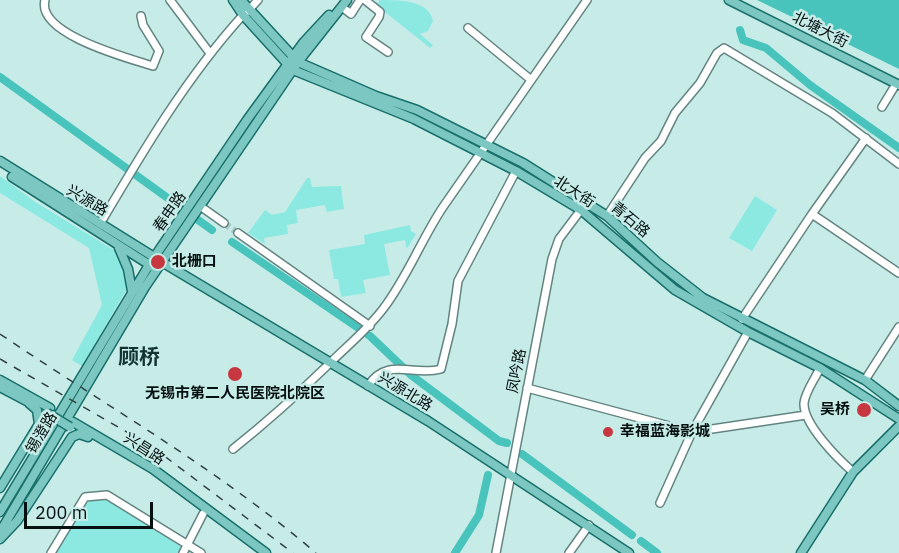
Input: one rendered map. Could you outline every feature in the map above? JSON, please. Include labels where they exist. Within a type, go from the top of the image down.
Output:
[{"type":"main road","name":"北大街","points":[[233,0],[293,64],[414,119],[584,207],[675,290],[748,332],[820,368],[899,419]]},
{"type":"main road","name":"北大街","points":[[241,0],[246,13]]},
{"type":"main road","name":"北塘大街","points":[[729,0],[898,84]]},
{"type":"main road","name":"春申路","points":[[108,349],[155,264],[184,221],[293,64],[343,2]]},
{"type":"main road","name":"青石路","points":[[293,64],[417,110],[523,163],[584,207],[606,216],[657,262],[703,298],[865,380],[899,406]]},
{"type":"main road","name":"兴源路","points":[[0,161],[100,224],[155,264]]},
{"type":"main road","name":"兴源路","points":[[0,168],[117,245],[155,264]]},
{"type":"main road","points":[[117,245],[129,269],[132,291]]},
{"type":"main road","name":"春申路","points":[[38,452],[132,291],[155,264]]},
{"type":"main road","name":"兴源北路","points":[[155,264],[368,386],[511,474],[629,553]]},
{"type":"main road","name":"锡澄路","points":[[0,532],[108,349]]},
{"type":"main road","name":"兴昌路","points":[[0,380],[71,424],[153,469],[266,553]]},
{"type":"main road","name":"兴昌路","points":[[0,387],[29,403],[49,410]]},
{"type":"main road","points":[[0,488],[39,424],[37,410],[29,403]]},
{"type":"main road","name":"兴昌路","points":[[71,424],[88,437],[150,474],[256,553]]},
{"type":"main road","points":[[801,553],[853,472],[899,426]]},
{"type":"main road","points":[[0,539],[17,521],[72,437],[79,434],[88,437]]},
{"type":"main road","name":"锡澄路","points":[[0,512],[38,452]]},
{"type":"street","points":[[45,0],[43,7],[47,17],[80,41],[153,66],[159,51],[143,26],[141,16]]},
{"type":"street","points":[[170,0],[209,52]]},
{"type":"street","points":[[100,224],[130,173],[209,52],[258,0]]},
{"type":"street","points":[[343,2],[351,14],[363,0],[380,12],[380,17],[366,37],[388,52]]},
{"type":"street","points":[[233,449],[278,412],[368,327],[399,285],[432,223],[586,0]]},
{"type":"street","points":[[468,28],[530,79]]},
{"type":"street","points":[[606,216],[645,158],[661,141],[675,112],[700,83],[717,53],[727,49],[832,113],[899,164]]},
{"type":"street","points":[[882,107],[898,84]]},
{"type":"street","points":[[742,319],[866,138]]},
{"type":"street","points":[[368,386],[380,371],[435,371],[444,364],[458,281],[516,171]]},
{"type":"street","name":"凤吟路","points":[[496,553],[552,259],[559,239],[584,207]]},
{"type":"street","points":[[195,208],[224,223]]},
{"type":"street","points":[[812,214],[899,273]]},
{"type":"street","points":[[238,233],[368,327]]},
{"type":"street","points":[[865,380],[899,327]]},
{"type":"street","points":[[660,503],[692,432],[748,332]]},
{"type":"street","points":[[820,368],[804,403],[806,415],[843,463],[853,472]]},
{"type":"street","points":[[527,388],[692,432],[806,415]]},
{"type":"street","points":[[51,553],[85,497],[97,494],[107,495],[201,553]]},
{"type":"street","points":[[183,553],[203,514]]},
{"type":"street","points":[[569,553],[589,525]]},
{"type":"shaded area","points":[[370,0],[379,3],[379,0],[404,1],[426,9],[433,21],[428,31],[420,34],[433,45],[430,48]]},
{"type":"shaded area","points":[[757,0],[899,0],[899,69]]},
{"type":"shaded area","points":[[0,176],[34,201],[117,252],[128,287],[82,366],[72,360],[102,305],[89,248],[0,193]]},
{"type":"shaded area","points":[[307,178],[310,178],[312,187],[341,186],[344,209],[327,212],[325,205],[296,210],[298,223],[287,225],[288,234],[264,238],[265,244],[248,233],[265,210],[272,215],[285,212]]},
{"type":"shaded area","points":[[755,196],[777,210],[752,251],[729,238]]},
{"type":"shaded area","points":[[410,225],[411,231],[416,234],[408,247],[406,248],[405,240],[384,244],[390,275],[363,280],[366,293],[341,297],[338,279],[334,279],[329,250],[365,244],[364,235]]},
{"type":"shaded area","points":[[104,498],[191,553],[54,553],[90,499]]},
{"type":"waterway","points":[[740,30],[743,40],[766,48],[810,85],[899,148]]},
{"type":"waterway","points":[[0,77],[212,230]]},
{"type":"waterway","points":[[232,242],[370,336],[411,375],[499,441],[507,443]]},
{"type":"waterway","points":[[522,454],[632,535]]},
{"type":"waterway","points":[[455,553],[479,515],[488,475]]},
{"type":"waterway","points":[[641,541],[657,553]]},
{"type":"tunnel","points":[[224,223],[238,233]]},
{"type":"railway","points":[[0,334],[240,493],[316,553]]},
{"type":"railway","points":[[0,359],[151,446],[293,553]]},
{"type":"place","name":"北栅口","points":[[158,262]]},
{"type":"place","name":"无锡市第二人民医院北院区","points":[[235,374]]},
{"type":"place","name":"吴桥","points":[[864,410]]},
{"type":"place","name":"幸福蓝海影城","points":[[608,432]]},
{"type":"district","name":"顾桥","points":[[139,358]]}]
